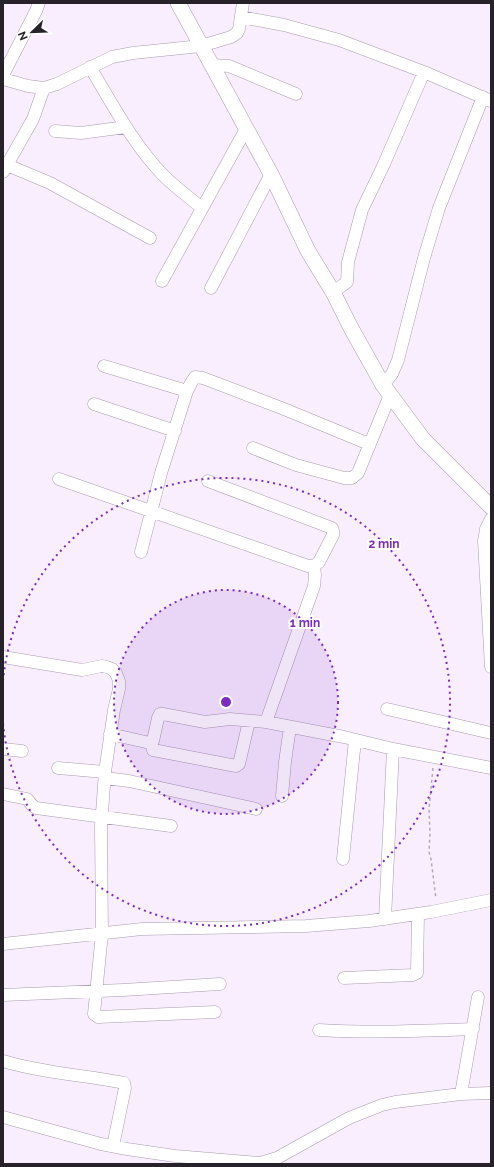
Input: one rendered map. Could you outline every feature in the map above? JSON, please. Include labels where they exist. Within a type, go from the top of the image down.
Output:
[{"type":"main road","points":[[178,3],[271,174],[308,250],[387,390],[424,439],[491,507]]},
{"type":"street","points":[[39,3],[5,78],[28,86],[44,88],[57,84],[108,58],[123,54],[201,46],[234,36],[239,29],[243,3]]},
{"type":"street","points":[[241,17],[339,40],[424,72],[487,99],[439,208],[424,258],[398,360],[358,473],[355,477],[348,479],[296,465],[253,448]]},
{"type":"street","points":[[211,65],[229,66],[296,94]]},
{"type":"street","points":[[90,67],[126,127],[148,158],[166,178],[202,208]]},
{"type":"street","points":[[333,292],[347,282],[348,264],[362,210],[384,164],[424,72]]},
{"type":"street","points":[[44,88],[33,119],[5,168],[50,183],[150,238]]},
{"type":"street","points":[[54,131],[81,133],[126,127]]},
{"type":"street","points":[[162,281],[246,129]]},
{"type":"street","points":[[211,288],[271,174]]},
{"type":"street","points":[[104,366],[187,391]]},
{"type":"street","points":[[141,552],[161,473],[187,391],[193,379],[200,377],[284,409],[369,444]]},
{"type":"street","points":[[94,404],[175,432]]},
{"type":"street","points":[[59,479],[308,566],[314,566],[319,562],[333,535],[332,528],[208,481]]},
{"type":"street","points":[[491,520],[486,530],[484,541],[491,667]]},
{"type":"street","points":[[266,722],[314,586],[314,566]]},
{"type":"street","points":[[3,657],[76,670],[102,666],[112,669],[116,673],[119,681],[105,775],[102,816],[102,933],[93,1011],[94,1014],[98,1017],[215,1012]]},
{"type":"street","points":[[387,709],[491,733]]},
{"type":"street","points":[[249,720],[239,764],[235,767],[153,750],[151,742],[153,741],[158,718],[162,714],[205,722],[230,719],[249,720],[266,722],[491,768]]},
{"type":"street","points":[[282,796],[290,726]]},
{"type":"street","points":[[110,734],[151,742]]},
{"type":"street","points":[[343,859],[355,740]]},
{"type":"street","points":[[3,748],[22,751]]},
{"type":"street","points":[[385,919],[393,749]]},
{"type":"street","points":[[58,768],[105,775],[256,809]]},
{"type":"street","points":[[3,794],[27,799],[36,808],[171,826]]},
{"type":"street","points":[[3,944],[142,929],[306,926],[385,919],[438,911],[491,900]]},
{"type":"street","points":[[344,978],[413,975],[417,973],[418,914]]},
{"type":"street","points":[[3,995],[220,984]]},
{"type":"street","points":[[461,1094],[478,998]]},
{"type":"street","points":[[319,1030],[391,1032],[473,1029]]},
{"type":"street","points":[[3,1062],[27,1068],[124,1083],[125,1088],[113,1146]]},
{"type":"street","points":[[3,1117],[113,1146],[147,1158],[175,1156],[240,1163],[268,1163],[349,1118],[367,1110],[395,1102],[461,1094],[491,1093]]},
{"type":"path","points":[[435,757],[429,809],[430,834],[428,852],[431,859],[438,911]]}]
